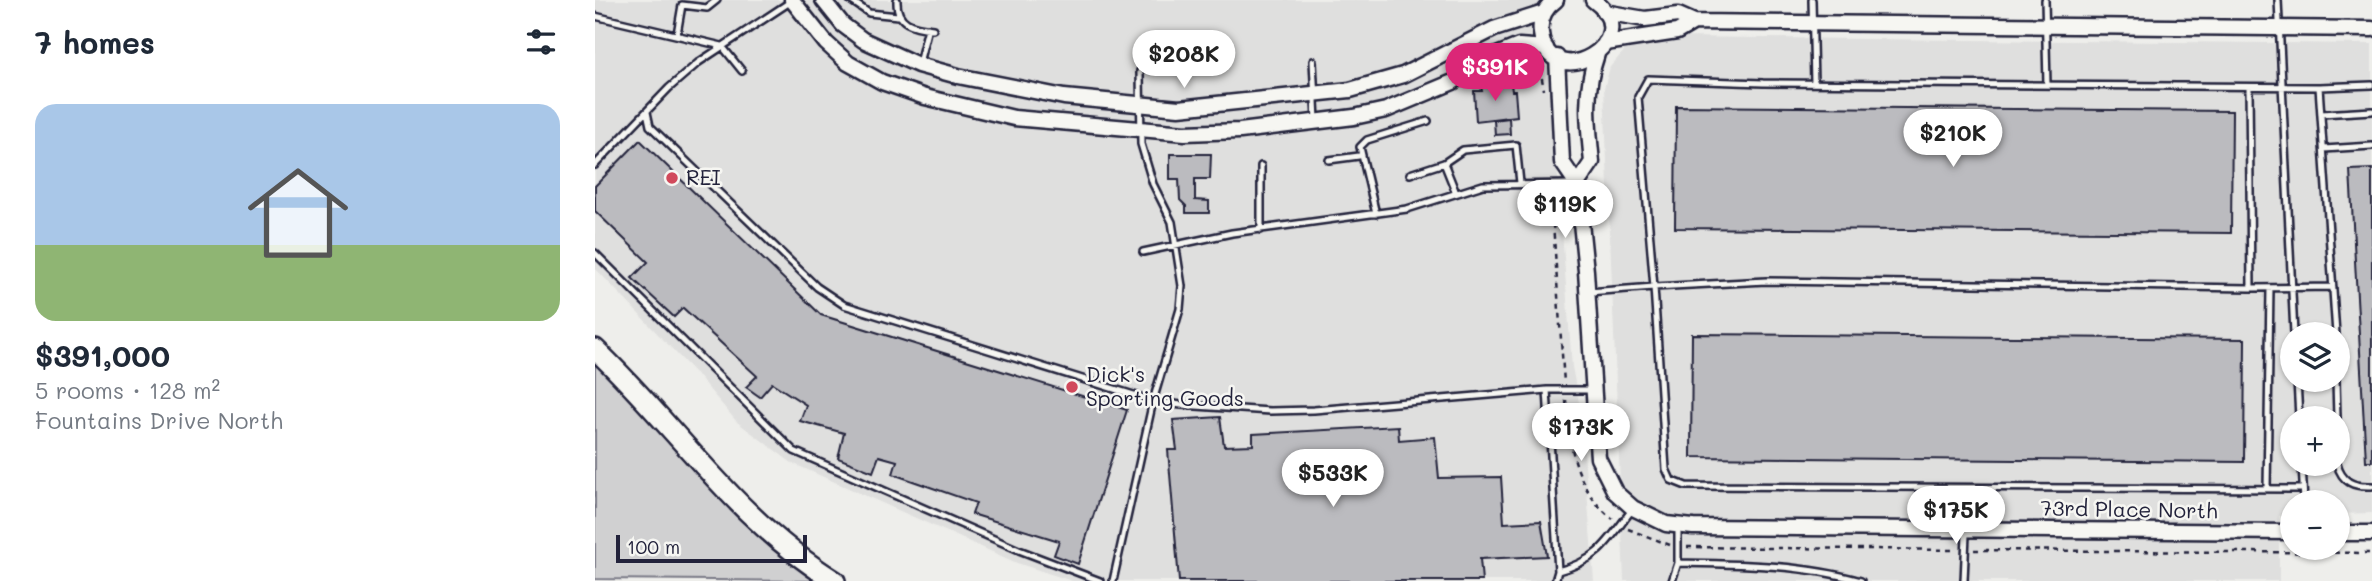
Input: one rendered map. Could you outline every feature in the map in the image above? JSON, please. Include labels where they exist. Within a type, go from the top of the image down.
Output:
[{"type":"highway","points":[[595,349],[764,529],[806,563],[835,581]]},
{"type":"street","points":[[793,0],[826,43],[848,63],[882,82],[925,97],[1014,118],[1185,133],[1240,131],[1386,110],[1453,82],[1487,59],[1519,46],[1551,52],[1577,62],[1601,49],[1677,32],[1694,22]]},
{"type":"street","points":[[824,0],[843,24],[863,40],[918,65],[958,76],[1063,97],[1208,107],[1350,90],[1403,75],[1494,29],[1551,4]]},
{"type":"street","points":[[1551,4],[1540,31],[1551,52],[1562,162],[1577,184],[1598,458],[1615,492],[1633,508]]},
{"type":"street","points":[[1598,4],[1645,19],[1678,15],[1694,22],[2372,29]]},
{"type":"street","points":[[1577,184],[1593,162],[1586,105],[1588,83],[1608,33],[1598,4]]},
{"type":"street","name":"73rd Place North","points":[[1633,508],[1658,521],[1678,526],[2280,532]]},
{"type":"street","points":[[2350,533],[2372,533]]},
{"type":"lane","points":[[677,34],[682,5],[707,8],[717,0]]},
{"type":"lane","points":[[595,165],[669,88],[722,46],[793,0]]},
{"type":"lane","points":[[850,0],[869,13],[898,16],[916,27],[931,29],[918,65]]},
{"type":"lane","points":[[897,0],[898,16]]},
{"type":"lane","points":[[1812,0],[1814,83]]},
{"type":"lane","points":[[2045,0],[2047,85]]},
{"type":"lane","points":[[2278,0],[2293,322]]},
{"type":"lane","points":[[595,16],[722,46],[742,71]]},
{"type":"lane","points":[[1313,61],[1316,120]]},
{"type":"lane","points":[[1113,581],[1153,401],[1181,309],[1178,243],[1172,222],[1145,163],[1140,129],[1140,71]]},
{"type":"lane","points":[[2302,476],[2303,489],[1686,486],[1671,480],[1666,469],[1638,97],[1641,86],[1648,79],[2249,87],[2372,85]]},
{"type":"lane","points":[[2249,87],[2251,288]]},
{"type":"lane","points":[[2319,87],[2335,322]]},
{"type":"lane","points":[[2321,114],[2372,111]]},
{"type":"lane","points":[[647,112],[650,126],[817,287],[844,305],[1153,401],[1270,411],[1314,410],[1547,390],[1594,390]]},
{"type":"lane","points":[[1376,214],[1359,156],[1360,147],[1367,141],[1427,121]]},
{"type":"lane","points":[[1410,174],[1444,163],[1463,150],[1516,145],[1520,183]]},
{"type":"lane","points":[[2324,149],[2372,146]]},
{"type":"lane","points":[[1329,160],[1359,156]]},
{"type":"lane","points":[[1444,163],[1456,194]]},
{"type":"lane","points":[[1261,166],[1261,230]]},
{"type":"lane","points":[[1143,252],[1178,243],[1407,209],[1483,185],[1577,184]]},
{"type":"lane","points":[[595,253],[794,451],[1019,550],[1100,581]]},
{"type":"lane","points":[[1587,292],[1766,281],[2291,289],[2333,287]]},
{"type":"lane","points":[[2267,489],[2270,288]]},
{"type":"lane","points":[[1547,390],[1559,571],[1555,581]]},
{"type":"lane","points":[[2342,476],[2350,484],[2372,486]]},
{"type":"lane","points":[[1963,581],[1969,529],[1969,488]]},
{"type":"lane","points":[[1559,571],[1583,564],[1600,553],[1633,508]]},
{"type":"lane","points":[[1672,581],[1678,563],[1678,526]]},
{"type":"lane","points":[[1678,563],[1775,568],[1838,575],[1861,581]]},
{"type":"path","points":[[1527,60],[1540,68],[1544,94]]},
{"type":"path","points":[[1550,184],[1569,435],[1577,469],[1596,502],[1621,524],[1650,540],[1678,546],[2372,553]]},
{"type":"shaded area","points":[[595,0],[1545,0],[1572,367],[1581,413],[1594,581],[1072,581],[1017,563],[792,463],[737,422],[697,375],[595,268]]},
{"type":"shaded area","points":[[1675,37],[2372,44],[2372,513],[2350,514],[2350,490],[2280,490],[2279,581],[1624,581],[1604,88],[1610,67],[1631,43]]},
{"type":"shaded area","points":[[595,362],[721,498],[774,547],[824,581],[595,579]]},
{"type":"building","points":[[1511,84],[1512,91],[1515,91],[1517,116],[1476,121],[1474,91],[1482,91],[1481,87]]},
{"type":"building","points":[[1676,106],[2232,111],[2231,233],[1675,228]]},
{"type":"building","points":[[1509,118],[1510,134],[1495,135],[1494,120]]},
{"type":"building","points":[[640,140],[821,315],[1127,410],[1078,564],[1054,555],[1059,541],[972,514],[976,503],[893,474],[897,461],[879,456],[873,472],[838,458],[844,433],[800,421],[806,405],[772,383],[760,397],[746,387],[757,376],[683,308],[674,317],[632,278],[648,262],[595,211],[595,186]]},
{"type":"building","points":[[1170,154],[1211,154],[1210,179],[1195,179],[1195,200],[1209,201],[1209,213],[1186,213],[1186,206],[1180,200],[1179,179],[1170,179]]},
{"type":"building","points":[[2372,169],[2372,461],[2366,461],[2350,170]]},
{"type":"building","points":[[1692,334],[2245,339],[2244,462],[1691,457]]},
{"type":"building","points":[[1220,417],[1224,446],[1253,445],[1253,434],[1398,426],[1399,440],[1435,437],[1439,478],[1501,477],[1504,523],[1541,521],[1547,556],[1480,559],[1482,581],[1179,581],[1168,450],[1177,450],[1173,420]]},
{"type":"place","name":"REI","points":[[672,178]]},
{"type":"place","name":"Dick's Sporting Goods","points":[[1072,387]]}]
